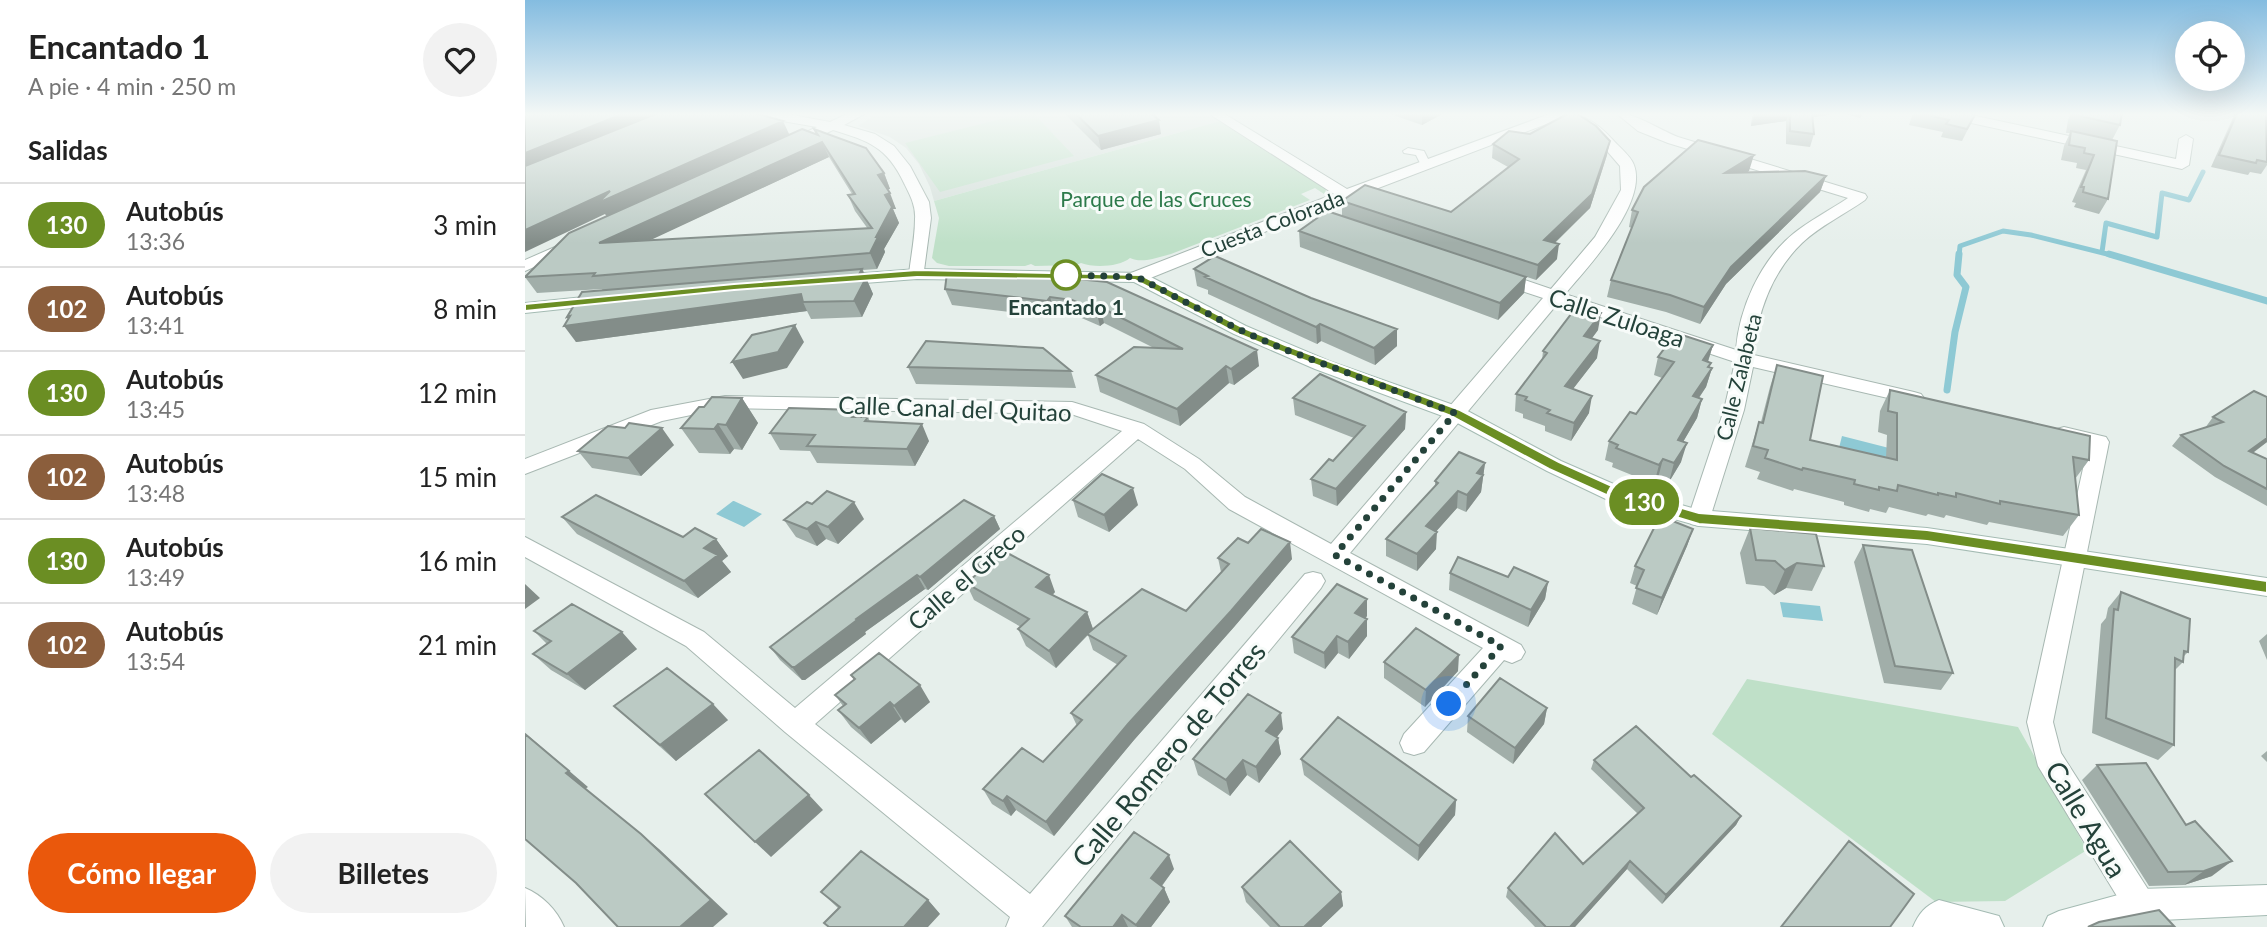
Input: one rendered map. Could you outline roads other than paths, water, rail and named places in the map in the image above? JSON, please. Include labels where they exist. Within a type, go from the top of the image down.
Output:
[{"type":"street","points":[[894,156],[917,190],[923,218],[917,274]]},
{"type":"street","points":[[1284,156],[1346,194]]},
{"type":"street","name":"Cuesta Colorada","points":[[1137,277],[1444,156]]},
{"type":"street","points":[[1335,555],[1602,239],[1628,190],[1627,165],[1619,156]]},
{"type":"street","name":"Calle Zalabeta","points":[[1699,518],[1734,410],[1745,359],[1747,325],[1773,265],[1798,238],[1860,197],[1726,156]]},
{"type":"street","points":[[2142,156],[2182,165],[2183,156]]},
{"type":"street","points":[[1304,211],[1359,230]]},
{"type":"street","points":[[525,266],[586,238]]},
{"type":"street","name":"Calle Zuloaga","points":[[1476,270],[1745,359],[1935,403]]},
{"type":"street","points":[[813,281],[917,274],[1137,277],[1252,335],[1322,365],[1455,413],[1554,466],[1618,495],[1699,518],[1927,536],[2267,587]]},
{"type":"street","points":[[525,308],[616,299]]},
{"type":"street","name":"Calle Canal del Quitao","points":[[525,467],[658,415],[725,402],[1072,408],[1137,429],[1192,464],[1237,503],[1507,649],[1413,743]]},
{"type":"street","name":"Calle el Greco","points":[[795,724],[1137,429]]},
{"type":"street","name":"Calle Agua","points":[[2044,429],[2099,442],[2040,722],[2048,757],[2140,905]]},
{"type":"street","points":[[525,546],[695,639],[1027,921]]},
{"type":"street","name":"Calle Romero de Torres","points":[[1027,921],[1313,581]]},
{"type":"street","points":[[2059,927],[2140,905],[2267,900]]},
{"type":"street","points":[[525,903],[548,927]]},
{"type":"street","points":[[1941,923],[1988,927]]},
{"type":"lane","points":[[1422,156],[1425,163]]},
{"type":"water","points":[[1842,436],[1889,448],[1888,462],[1839,448]]},
{"type":"water","points":[[733,501],[762,514],[744,527],[716,514]]},
{"type":"water","points":[[1780,602],[1820,606],[1823,621],[1783,617]]},
{"type":"waterway","points":[[2102,252],[2106,223],[2157,237],[2162,193],[2189,200],[2203,172]]},
{"type":"waterway","points":[[1959,256],[1960,246],[2003,231],[2031,235],[2115,256]]},
{"type":"waterway","points":[[1947,390],[1955,332],[1966,287],[1957,275],[1959,254]]},
{"type":"waterway","points":[[2109,254],[2267,301]]},
{"type":"place","name":"Encantado 1","points":[[1066,275]]},
{"type":"park label","name":"Parque de las Cruces","points":[[1156,198]]}]
